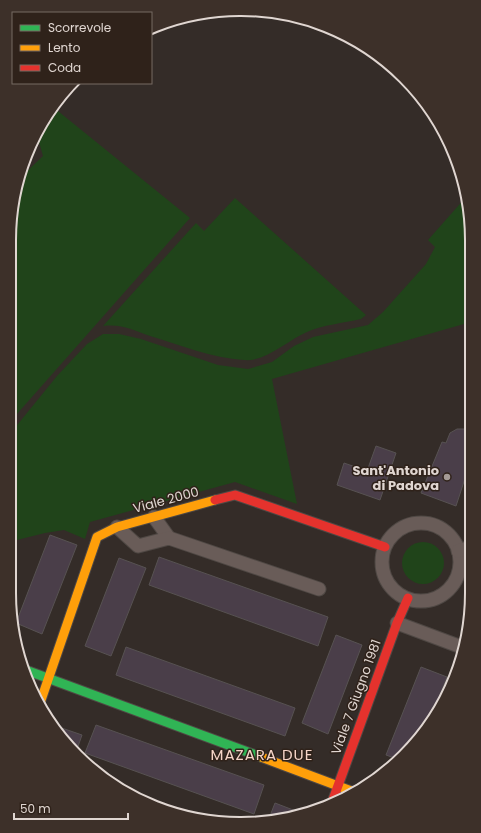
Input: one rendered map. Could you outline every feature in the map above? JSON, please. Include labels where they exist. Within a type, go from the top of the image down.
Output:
[{"type":"street","name":"Viale 2000","points":[[42,697],[97,537],[117,527],[235,495],[385,547]]},
{"type":"street","points":[[154,517],[169,538]]},
{"type":"street","points":[[415,523],[427,523],[437,526],[446,532],[453,540],[458,551],[459,560],[456,578],[444,592],[428,600],[408,598],[398,593],[385,577],[382,556],[385,547],[396,532],[405,526],[415,523]]},
{"type":"street","points":[[117,527],[138,546],[169,538],[319,589]]},
{"type":"street","points":[[458,551],[465,549]]},
{"type":"street","name":"Viale 7 Giugno 1981","points":[[334,797],[397,623],[408,598]]},
{"type":"street","points":[[397,623],[458,646]]},
{"type":"street","points":[[31,672],[348,790]]},
{"type":"green space","points":[[58,111],[190,218],[16,415],[16,226],[20,197],[27,171],[43,156],[39,141]]},
{"type":"green space","points":[[235,198],[366,315],[361,319],[326,326],[307,332],[277,350],[252,360],[220,357],[127,328],[103,326],[196,223],[204,231]]},
{"type":"green space","points":[[462,202],[465,226],[465,328],[464,324],[272,379],[297,504],[235,482],[90,522],[85,539],[64,530],[16,540],[16,426],[57,376],[87,344],[103,334],[119,334],[141,339],[218,365],[248,369],[272,362],[294,346],[313,337],[368,325],[383,312],[426,264],[435,247],[428,240]]},
{"type":"green space","points":[[419,542],[427,542],[435,545],[441,551],[444,563],[441,575],[435,581],[427,584],[419,584],[411,581],[405,575],[402,567],[402,559],[405,551],[411,545]]},
{"type":"building","name":"Sant'Antonio di Padova","points":[[457,429],[465,430],[465,478],[456,506],[421,493],[442,442],[446,443],[450,433]]},
{"type":"building","points":[[376,446],[396,453],[380,500],[337,485],[344,463],[367,471]]},
{"type":"building","points":[[50,535],[77,545],[42,634],[18,624],[18,619]]},
{"type":"building","points":[[159,557],[328,617],[318,646],[149,585]]},
{"type":"building","points":[[119,558],[146,568],[111,656],[85,646]]},
{"type":"building","points":[[336,635],[362,645],[328,734],[302,723]]},
{"type":"building","points":[[126,647],[295,708],[285,736],[116,675]]},
{"type":"building","points":[[421,667],[447,677],[435,705],[419,729],[393,757],[386,755]]},
{"type":"building","points":[[96,725],[264,785],[254,814],[85,753]]},
{"type":"building","points":[[61,728],[82,735],[78,747]]},
{"type":"building","points":[[275,803],[294,810],[284,813],[270,815]]},
{"type":"traffic: fast","points":[[31,672],[261,757]]},
{"type":"traffic: slow","points":[[42,697],[97,537],[117,527],[215,500]]},
{"type":"traffic: slow","points":[[261,757],[348,790]]},
{"type":"traffic: jam","points":[[215,500],[235,495],[385,547]]},
{"type":"traffic: jam","points":[[334,797],[397,623],[408,598]]},
{"type":"place","name":"Sant'Antonio di Padova","points":[[447,477]]},
{"type":"district","name":"MAZARA DUE","points":[[262,754]]}]
